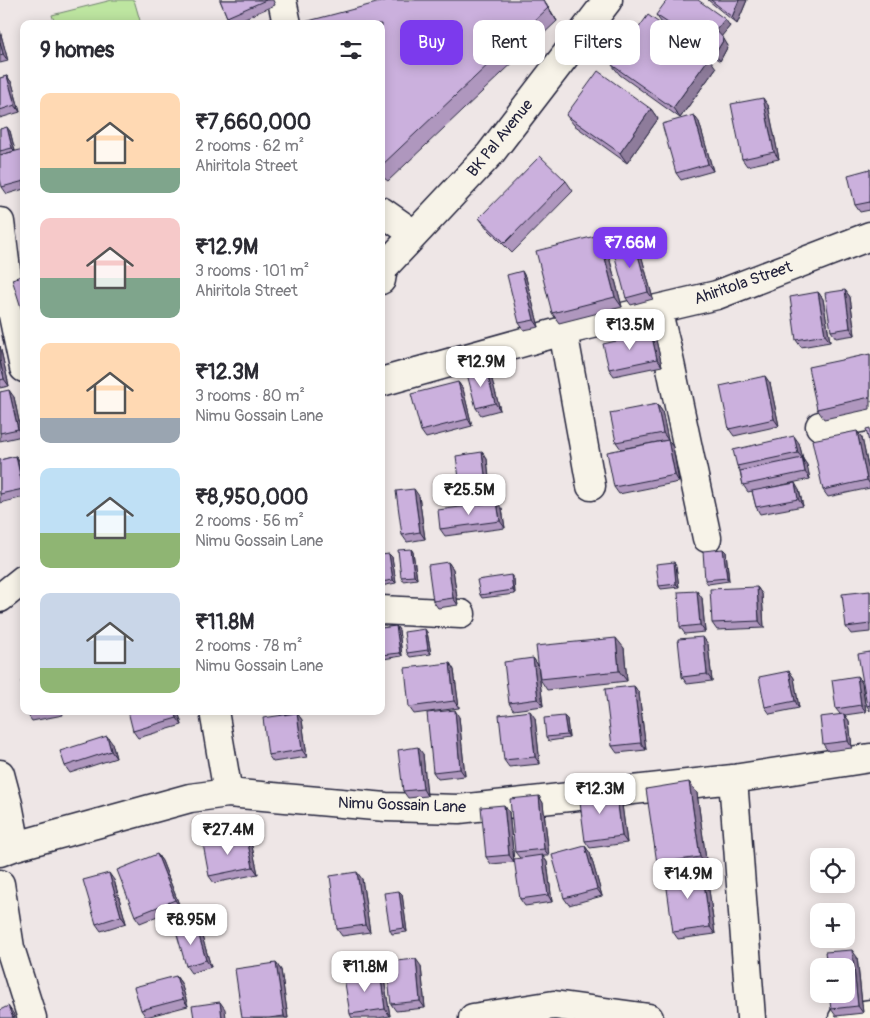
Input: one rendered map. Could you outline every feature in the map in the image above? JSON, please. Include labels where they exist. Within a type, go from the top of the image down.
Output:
[{"type":"street","points":[[282,0],[286,20]]},
{"type":"street","name":"BK Pal Avenue","points":[[385,268],[414,234],[490,154],[608,0]]},
{"type":"street","points":[[385,214],[414,234]]},
{"type":"street","points":[[0,222],[5,302],[20,354]]},
{"type":"street","name":"Ahiritola Street","points":[[385,381],[563,331],[717,295],[870,236]]},
{"type":"street","points":[[657,309],[707,538]]},
{"type":"street","points":[[563,331],[591,486]]},
{"type":"street","points":[[820,426],[870,416]]},
{"type":"street","points":[[0,598],[20,582]]},
{"type":"street","points":[[385,610],[461,614]]},
{"type":"street","points":[[215,715],[228,793]]},
{"type":"street","name":"Nimu Gossain Lane","points":[[8,849],[190,798],[228,793],[386,807],[460,809],[733,779],[870,758]]},
{"type":"street","points":[[0,774],[8,804],[8,849]]},
{"type":"street","points":[[733,779],[751,1018]]},
{"type":"street","points":[[0,884],[5,950],[32,1018]]},
{"type":"street","points":[[473,1018],[554,1012],[649,1018]]},
{"type":"street","points":[[843,1018],[870,1014]]},
{"type":"green space","points":[[112,0],[134,0],[140,20],[54,20],[52,15]]},
{"type":"building","points":[[220,0],[266,0],[227,17]]},
{"type":"building","points":[[388,0],[543,0],[548,8],[535,20],[473,20],[473,65],[488,65],[385,162],[385,20],[312,20]]},
{"type":"building","points":[[667,0],[698,0],[725,19],[719,26],[719,20],[664,20],[656,15]]},
{"type":"building","points":[[711,0],[739,0],[732,17]]},
{"type":"building","points":[[648,15],[655,20],[650,20],[650,65],[704,65],[673,108],[612,65],[640,65],[640,26]]},
{"type":"building","points":[[719,33],[724,39],[719,47]]},
{"type":"building","points":[[0,42],[3,54],[0,55]]},
{"type":"building","points":[[598,71],[651,109],[620,153],[566,115]]},
{"type":"building","points":[[7,76],[15,105],[0,110],[0,78]]},
{"type":"building","points":[[763,98],[774,152],[742,159],[731,104]]},
{"type":"building","points":[[694,115],[708,164],[676,173],[662,124]]},
{"type":"building","points":[[7,127],[12,148],[0,151],[0,129]]},
{"type":"building","points":[[20,150],[20,182],[2,187],[0,155]]},
{"type":"building","points":[[540,156],[566,181],[505,243],[479,218]]},
{"type":"building","points":[[870,169],[870,202],[855,205],[848,175]]},
{"type":"building","points":[[599,235],[615,297],[552,313],[536,251]]},
{"type":"building","points":[[634,240],[648,292],[626,298],[612,246]]},
{"type":"building","points":[[522,271],[534,320],[519,323],[507,275]]},
{"type":"building","points":[[20,276],[20,304],[12,279]]},
{"type":"building","points":[[845,290],[850,328],[831,331],[825,293]]},
{"type":"building","points":[[818,292],[825,335],[796,340],[790,297]]},
{"type":"building","points":[[651,333],[657,359],[609,369],[603,344]]},
{"type":"building","points":[[870,354],[870,397],[817,409],[808,367]]},
{"type":"building","points":[[0,361],[4,379],[0,380]]},
{"type":"building","points":[[486,369],[495,403],[476,408],[467,374]]},
{"type":"building","points":[[765,376],[774,419],[729,429],[720,386]]},
{"type":"building","points":[[458,382],[468,419],[421,431],[411,394]]},
{"type":"building","points":[[9,390],[18,429],[0,433],[0,392]]},
{"type":"building","points":[[657,404],[663,433],[616,442],[610,413]]},
{"type":"building","points":[[870,428],[870,447],[866,429]]},
{"type":"building","points":[[857,431],[867,480],[823,490],[812,440]]},
{"type":"building","points":[[794,436],[798,453],[737,466],[733,450]]},
{"type":"building","points":[[668,440],[675,475],[614,487],[607,452]]},
{"type":"building","points":[[482,452],[487,490],[461,493],[456,456]]},
{"type":"building","points":[[16,456],[20,475],[20,490],[0,494],[0,460]]},
{"type":"building","points":[[802,458],[805,472],[743,485],[740,471]]},
{"type":"building","points":[[795,483],[798,499],[756,507],[752,491]]},
{"type":"building","points":[[414,489],[420,532],[402,535],[396,491]]},
{"type":"building","points":[[497,502],[500,521],[440,529],[438,510]]},
{"type":"building","points":[[411,549],[414,576],[401,577],[398,550]]},
{"type":"building","points":[[723,549],[727,578],[705,580],[703,551]]},
{"type":"building","points":[[385,554],[389,554],[393,580],[385,581]]},
{"type":"building","points":[[448,562],[453,598],[433,601],[428,565]]},
{"type":"building","points":[[674,562],[676,584],[659,586],[656,564]]},
{"type":"building","points":[[511,575],[513,590],[480,595],[477,580]]},
{"type":"building","points":[[757,587],[759,621],[712,623],[710,589]]},
{"type":"building","points":[[697,591],[700,625],[680,627],[678,592]]},
{"type":"building","points":[[870,591],[870,624],[846,627],[842,594]]},
{"type":"building","points":[[396,626],[400,653],[385,655],[385,627]]},
{"type":"building","points":[[425,629],[428,650],[407,653],[404,632]]},
{"type":"building","points":[[703,637],[707,674],[682,677],[678,639]]},
{"type":"building","points":[[616,638],[619,671],[540,679],[536,646]]},
{"type":"building","points":[[870,652],[870,705],[867,706],[858,654]]},
{"type":"building","points":[[533,658],[538,699],[509,703],[504,662]]},
{"type":"building","points":[[450,663],[454,701],[409,707],[405,668]]},
{"type":"building","points":[[789,671],[795,701],[765,707],[759,677]]},
{"type":"building","points":[[857,676],[861,705],[836,709],[832,680]]},
{"type":"building","points":[[634,686],[641,743],[612,746],[605,689]]},
{"type":"building","points":[[455,710],[460,769],[433,772],[427,713]]},
{"type":"building","points":[[530,711],[535,757],[504,760],[499,715]]},
{"type":"building","points":[[844,714],[848,741],[823,744],[820,717]]},
{"type":"building","points":[[129,715],[176,715],[177,718],[133,731]]},
{"type":"building","points":[[297,715],[302,750],[268,755],[263,718]]},
{"type":"building","points":[[564,716],[567,735],[546,737],[544,718]]},
{"type":"building","points":[[107,736],[111,751],[65,766],[60,751]]},
{"type":"building","points":[[418,747],[423,789],[403,791],[398,750]]},
{"type":"building","points":[[689,782],[700,857],[657,863],[646,789]]},
{"type":"building","points":[[616,790],[622,836],[585,841],[579,795]]},
{"type":"building","points":[[539,796],[544,849],[515,852],[510,799]]},
{"type":"building","points":[[504,805],[509,855],[486,857],[481,807]]},
{"type":"building","points":[[246,835],[253,867],[209,876],[203,844]]},
{"type":"building","points":[[585,846],[597,889],[564,898],[552,855]]},
{"type":"building","points":[[157,854],[175,900],[135,916],[117,870]]},
{"type":"building","points":[[542,855],[548,895],[520,899],[514,859]]},
{"type":"building","points":[[702,868],[710,927],[673,932],[665,874]]},
{"type":"building","points":[[357,872],[365,925],[337,929],[330,876]]},
{"type":"building","points":[[109,873],[121,916],[96,924],[83,880]]},
{"type":"building","points":[[399,891],[404,928],[390,930],[384,893]]},
{"type":"building","points":[[196,926],[206,960],[186,966],[176,931]]},
{"type":"building","points":[[852,950],[853,958],[826,958],[825,952]]},
{"type":"building","points":[[416,959],[420,1001],[391,1004],[386,962]]},
{"type":"building","points":[[276,963],[284,1016],[242,1018],[235,969]]},
{"type":"building","points":[[380,972],[385,1009],[350,1014],[344,977]]},
{"type":"building","points":[[176,976],[183,999],[141,1010],[134,987]]},
{"type":"building","points":[[855,978],[858,1006],[831,1009],[830,1003],[855,1003]]},
{"type":"building","points":[[220,1002],[222,1018],[194,1018],[192,1006]]},
{"type":"building","points":[[8,1006],[13,1018],[0,1018],[0,1010]]}]
